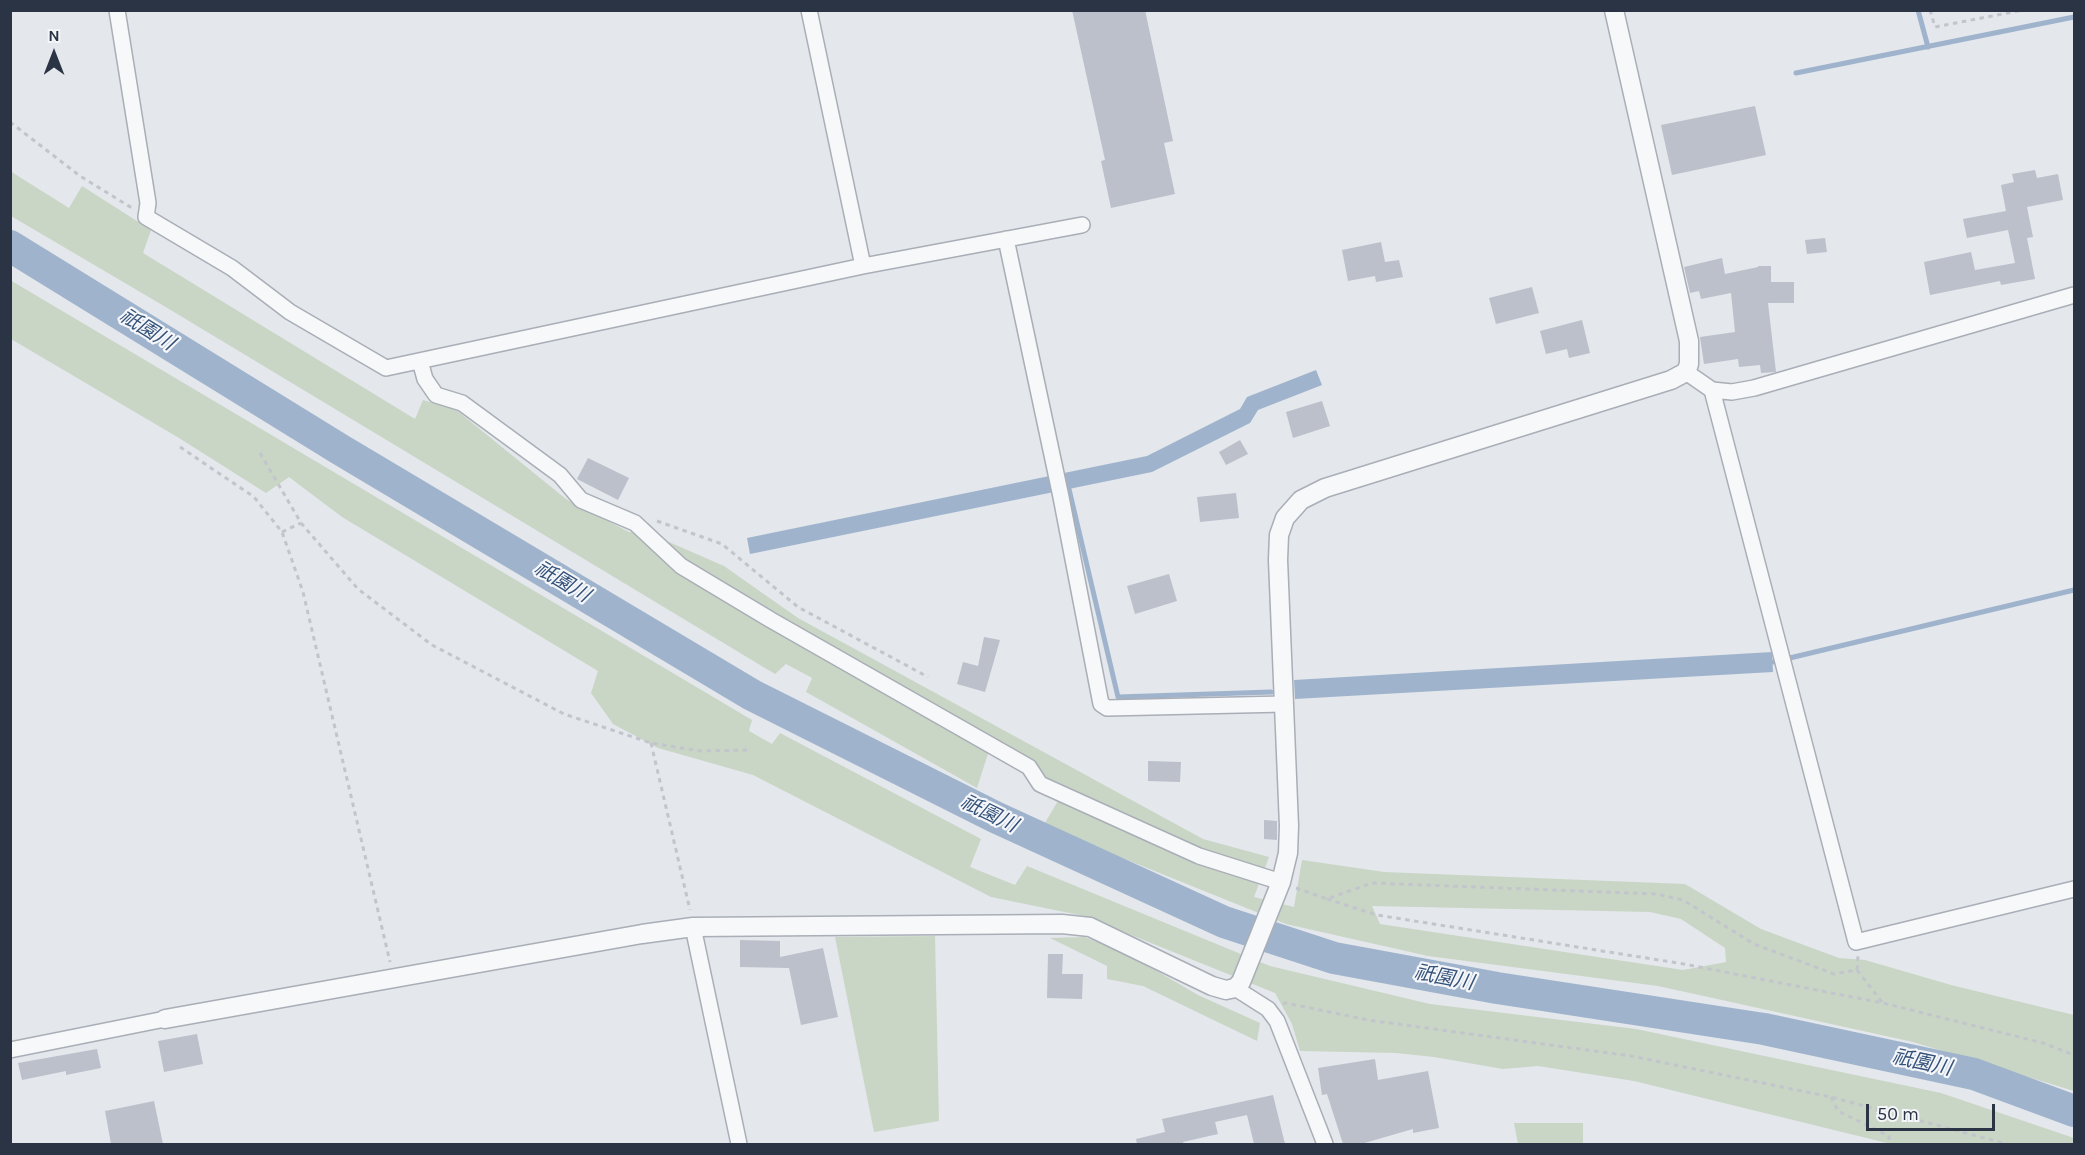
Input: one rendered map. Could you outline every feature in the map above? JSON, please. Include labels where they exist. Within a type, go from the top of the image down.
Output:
[{"type":"street","points":[[117,10],[148,203],[146,217],[232,268],[290,312],[386,368],[863,266],[1082,225]]},
{"type":"street","points":[[809,10],[863,266]]},
{"type":"street","points":[[10,1050],[394,978],[693,927],[1062,924],[1090,927],[1212,986],[1226,990],[1238,985],[1281,882],[1288,853],[1289,826],[1278,560],[1279,535],[1285,518],[1301,500],[1325,488],[1671,380],[1686,372],[1689,364],[1689,341],[1614,10]]},
{"type":"street","points":[[1006,239],[1061,497],[1101,704],[1107,708],[1284,704]]},
{"type":"street","points":[[1686,372],[1712,390],[1732,392],[1754,388],[2074,295]]},
{"type":"street","points":[[420,361],[424,379],[436,395],[462,403],[560,475],[581,500],[635,523],[681,566],[1029,767],[1040,784],[1199,856],[1281,882]]},
{"type":"street","points":[[1712,390],[1856,942],[2074,890]]},
{"type":"street","points":[[693,927],[739,1144]]},
{"type":"street","points":[[1238,985],[1268,1009],[1277,1021],[1325,1144]]},
{"type":"path","points":[[1930,10],[1935,27],[2023,10]]},
{"type":"path","points":[[10,122],[80,176],[146,217]]},
{"type":"path","points":[[180,447],[254,497],[282,532],[303,592],[394,978]]},
{"type":"path","points":[[260,453],[300,523],[358,589],[432,645],[564,714],[651,743],[700,751],[751,750]]},
{"type":"path","points":[[635,523],[651,519],[723,544],[798,607],[928,677]]},
{"type":"path","points":[[282,532],[300,523]]},
{"type":"path","points":[[651,743],[693,927]]},
{"type":"path","points":[[1281,882],[1377,915],[1684,964],[1883,1003],[2043,1043],[2074,1055]]},
{"type":"path","points":[[1327,899],[1372,883],[1657,894],[1683,900],[1754,944],[1834,974],[1857,970]]},
{"type":"path","points":[[1856,942],[1859,961],[1857,970]]},
{"type":"path","points":[[1857,970],[1883,1003]]},
{"type":"path","points":[[1268,1009],[1286,1003],[1368,1020],[1631,1056],[1831,1097],[2007,1144]]},
{"type":"path","points":[[1831,1097],[1838,1111],[1889,1136],[1889,1144]]},
{"type":"green space","points":[[10,171],[69,208],[82,186],[151,230],[143,253],[415,419],[423,400],[455,409],[566,499],[629,532],[646,532],[724,566],[798,618],[1203,839],[1269,857],[1254,897],[1294,907],[1302,860],[1384,872],[1685,884],[1761,929],[1839,958],[1865,960],[1951,985],[2074,1015],[2074,1091],[1913,1042],[1658,986],[1428,956],[1286,924],[1043,826],[1064,791],[993,738],[977,788],[806,692],[812,678],[786,664],[775,674],[11,216]],"holes":[[[1372,906],[1650,912],[1681,919],[1725,948],[1726,962],[1683,970],[1380,924]]]},
{"type":"green space","points":[[10,280],[752,720],[749,731],[772,744],[780,733],[981,839],[970,867],[1015,885],[1027,866],[1270,966],[1430,1004],[1636,1029],[1941,1093],[2074,1138],[2074,1144],[1891,1144],[1634,1081],[1538,1066],[1503,1069],[1396,1053],[1300,1051],[1292,1024],[1275,993],[1084,916],[991,897],[753,775],[658,748],[613,724],[591,693],[598,671],[342,517],[289,477],[266,493],[179,438],[11,339]]},
{"type":"green space","points":[[935,936],[939,1121],[874,1132],[835,937]]},
{"type":"green space","points":[[1084,937],[1124,952],[1198,995],[1260,1023],[1257,1041],[1143,986],[1107,979],[1107,966],[1050,938]]},
{"type":"green space","points":[[1514,1123],[1583,1123],[1583,1144],[1518,1144]]},
{"type":"water","points":[[1316,370],[1322,385],[1258,410],[1250,423],[1152,472],[750,554],[747,538],[1147,456],[1240,409],[1247,397]]},
{"type":"water","points":[[1772,652],[1773,672],[1295,699],[1294,680]]},
{"type":"building","points":[[1072,10],[1145,10],[1173,141],[1164,143],[1175,194],[1111,208],[1101,161],[1105,160]]},
{"type":"building","points":[[1755,106],[1766,155],[1672,175],[1661,125]]},
{"type":"building","points":[[2035,170],[2037,178],[2058,174],[2063,200],[2027,207],[2033,237],[2027,238],[2035,279],[2001,285],[2000,281],[1930,295],[1924,262],[1971,252],[1975,270],[2015,263],[2008,230],[1967,238],[1963,219],[2006,211],[2001,185],[2014,182],[2012,174]]},
{"type":"building","points":[[1825,238],[1827,252],[1807,254],[1805,240]]},
{"type":"building","points":[[1381,242],[1385,262],[1399,260],[1403,277],[1376,282],[1375,276],[1348,281],[1342,250]]},
{"type":"building","points":[[1722,258],[1725,274],[1758,266],[1771,266],[1771,282],[1794,282],[1794,303],[1768,303],[1776,372],[1761,373],[1760,365],[1739,367],[1738,359],[1704,364],[1700,337],[1735,332],[1731,293],[1701,299],[1699,291],[1690,293],[1684,267]]},
{"type":"building","points":[[1532,287],[1539,313],[1496,324],[1489,298]]},
{"type":"building","points":[[1582,320],[1590,353],[1569,358],[1567,349],[1546,354],[1540,331]]},
{"type":"building","points":[[1322,401],[1330,426],[1293,438],[1286,412]]},
{"type":"building","points":[[1240,440],[1248,454],[1226,465],[1219,452]]},
{"type":"building","points":[[588,458],[629,478],[618,500],[577,479]]},
{"type":"building","points":[[1236,493],[1239,518],[1200,522],[1197,497]]},
{"type":"building","points":[[1169,574],[1177,601],[1135,614],[1127,586]]},
{"type":"building","points":[[984,637],[1000,640],[985,692],[957,684],[963,662],[978,666]]},
{"type":"building","points":[[1148,761],[1181,762],[1180,782],[1148,781]]},
{"type":"building","points":[[1264,820],[1277,821],[1277,840],[1264,839]]},
{"type":"building","points":[[740,940],[780,941],[780,957],[823,948],[838,1017],[801,1025],[789,968],[740,967]]},
{"type":"building","points":[[1048,954],[1063,954],[1062,974],[1083,974],[1082,999],[1047,998]]},
{"type":"building","points":[[197,1034],[203,1064],[164,1072],[158,1041]]},
{"type":"building","points":[[97,1049],[101,1068],[66,1075],[66,1071],[22,1080],[18,1063]]},
{"type":"building","points":[[1375,1059],[1378,1080],[1428,1071],[1439,1128],[1413,1133],[1413,1129],[1361,1144],[1343,1144],[1327,1094],[1322,1095],[1318,1068]]},
{"type":"building","points":[[1273,1095],[1285,1144],[1254,1144],[1247,1115],[1215,1122],[1218,1134],[1183,1142],[1184,1144],[1137,1144],[1136,1139],[1165,1132],[1162,1119]]},
{"type":"building","points":[[154,1101],[163,1144],[111,1144],[105,1111]]},
{"type":"waterway","points":[[1918,10],[1928,47]]},
{"type":"waterway","points":[[1796,73],[2074,17]]},
{"type":"waterway","name":"祇園川","points":[[10,246],[341,450],[752,695],[995,817],[1224,922],[1334,958],[1497,988],[1764,1029],[1974,1074],[2074,1111]]},
{"type":"waterway","points":[[1069,489],[1118,697],[1271,692]]},
{"type":"waterway","points":[[1773,662],[2074,590]]}]
